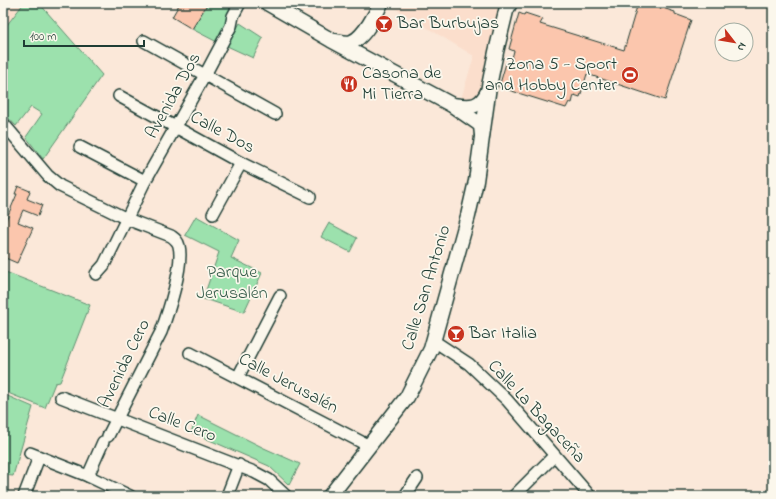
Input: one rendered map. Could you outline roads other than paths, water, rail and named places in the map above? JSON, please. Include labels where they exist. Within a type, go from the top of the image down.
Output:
[{"type":"main road","points":[[267,3],[331,40],[452,105],[478,123],[481,126],[482,135]]},
{"type":"main road","points":[[371,61],[363,48],[368,31],[381,3]]},
{"type":"main road","name":"Calle San Antonio","points":[[330,496],[407,397],[434,341],[476,181],[496,52],[506,11],[510,3]]},
{"type":"main road","points":[[331,40],[346,43],[353,42],[364,32],[374,17]]},
{"type":"main road","points":[[452,105],[462,107],[475,105],[483,100],[490,86]]},
{"type":"street","name":"Avenida Dos","points":[[96,274],[104,265],[145,181],[205,75],[231,26],[233,16],[240,3]]},
{"type":"street","name":"Avenida Dos","points":[[231,26],[239,18],[248,3]]},
{"type":"street","points":[[144,41],[275,114]]},
{"type":"street","name":"Calle Dos","points":[[119,96],[241,163],[310,197]]},
{"type":"street","points":[[3,123],[48,176],[60,186],[126,219]]},
{"type":"street","points":[[80,148],[145,181]]},
{"type":"street","points":[[213,214],[241,163]]},
{"type":"street","name":"Avenida Cero","points":[[88,476],[161,332],[170,307],[180,260],[179,246],[175,239],[165,233],[126,219]]},
{"type":"street","points":[[238,378],[280,296]]},
{"type":"street","name":"Calle La Bagaceña","points":[[434,341],[469,364],[507,400],[587,495]]},
{"type":"street","name":"Calle Jerusalén","points":[[190,352],[369,446]]},
{"type":"street","name":"Calle Cero","points":[[61,397],[239,465],[269,480],[286,496]]},
{"type":"street","points":[[24,496],[35,455],[88,476],[130,496]]},
{"type":"street","points":[[514,496],[554,456]]},
{"type":"street","points":[[228,496],[239,465]]},
{"type":"street","points":[[405,496],[417,478]]},
{"type":"place","name":"Bar Burbujas","points":[[384,24]]},
{"type":"place","name":"Zona 5 - Sport and Hobby Center","points":[[630,75]]},
{"type":"place","name":"Casona de Mi Tierra","points":[[349,84]]},
{"type":"place","name":"Bar Italia","points":[[456,334]]},
{"type":"park label","name":"Parque Jerusalén","points":[[232,283]]}]
